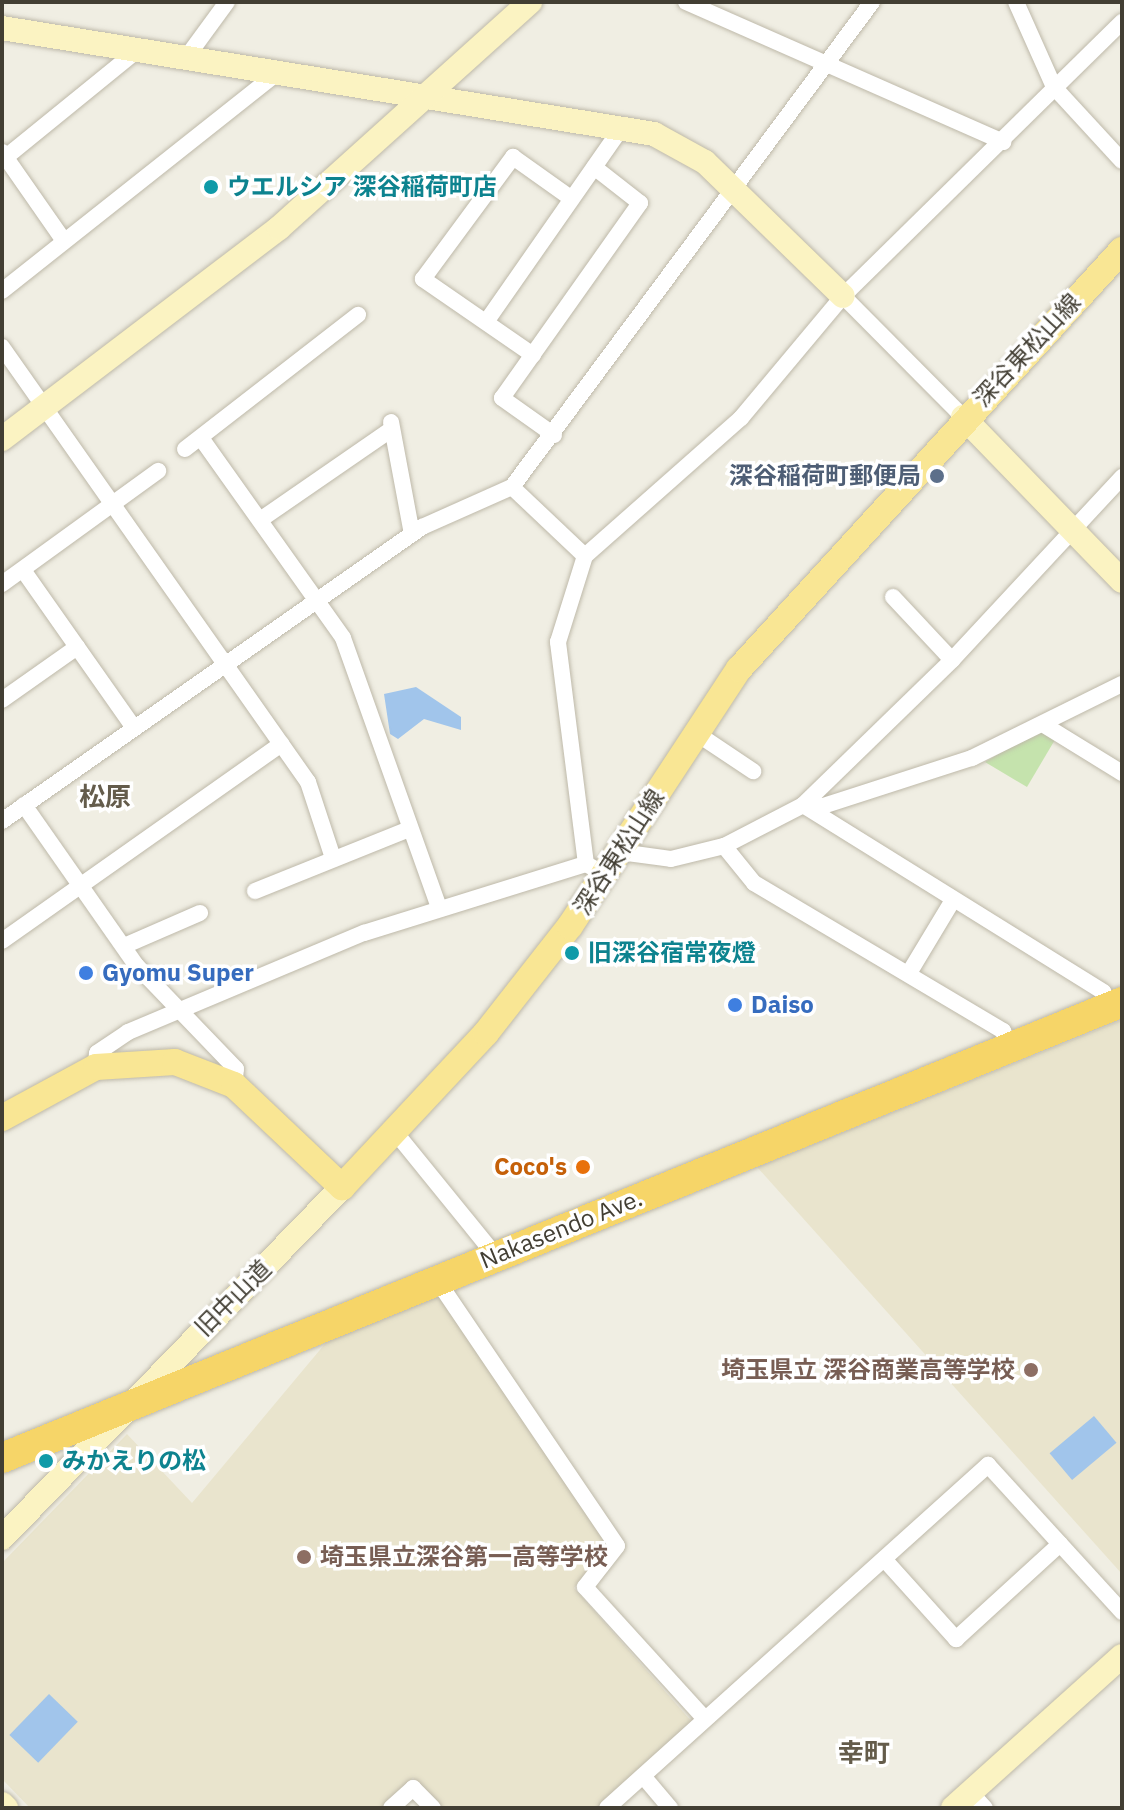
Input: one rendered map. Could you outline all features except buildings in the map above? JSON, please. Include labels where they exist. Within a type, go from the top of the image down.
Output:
[{"type":"highway","name":"Nakasendo Ave.","points":[[2,1458],[1116,1004]]},
{"type":"main road","name":"深谷東松山線","points":[[342,1187],[486,1033],[595,869],[620,852],[739,669],[963,417],[1122,250]]},
{"type":"main road","points":[[2,1118],[96,1067],[175,1062],[234,1085],[342,1187]]},
{"type":"street","points":[[186,58],[227,2]]},
{"type":"street","points":[[2,439],[279,228],[429,98],[530,2]]},
{"type":"street","points":[[686,2],[1003,142]]},
{"type":"street","points":[[2,821],[412,534],[512,487],[554,435],[823,63],[872,2]]},
{"type":"street","points":[[1016,2],[1054,87],[1122,161]]},
{"type":"street","points":[[96,1067],[107,1046],[182,1009],[439,907],[595,869],[558,642],[585,556],[741,418],[843,296],[1122,22]]},
{"type":"street","points":[[2,28],[622,127],[680,146],[734,188],[1122,581]]},
{"type":"street","points":[[64,241],[4,155],[140,48]]},
{"type":"street","points":[[2,291],[277,73]]},
{"type":"street","points":[[486,322],[622,127]]},
{"type":"street","points":[[533,355],[423,279],[513,157],[572,199]]},
{"type":"street","points":[[554,435],[502,398],[640,203],[594,167]]},
{"type":"street","points":[[185,449],[358,315]]},
{"type":"street","points":[[2,347],[308,782],[333,858]]},
{"type":"street","points":[[260,520],[392,425],[412,534]]},
{"type":"street","points":[[201,438],[343,638],[439,907]]},
{"type":"street","points":[[2,584],[158,471]]},
{"type":"street","points":[[620,852],[671,859],[724,846],[803,805],[952,660],[1070,526],[1122,477]]},
{"type":"street","points":[[512,487],[585,556]]},
{"type":"street","points":[[23,570],[134,728]]},
{"type":"street","points":[[893,597],[952,660]]},
{"type":"street","points":[[2,700],[77,647]]},
{"type":"street","points":[[803,805],[823,806],[958,762],[1044,725],[1122,684]]},
{"type":"street","points":[[1044,725],[1122,773]]},
{"type":"street","points":[[696,733],[753,771]]},
{"type":"street","points":[[2,941],[281,744]]},
{"type":"street","points":[[24,805],[124,946],[236,1069],[234,1085]]},
{"type":"street","points":[[803,805],[1103,992],[1116,1004]]},
{"type":"street","points":[[255,891],[409,829]]},
{"type":"street","points":[[724,846],[754,883],[1003,1031],[1009,1048]]},
{"type":"street","points":[[909,973],[953,900]]},
{"type":"street","points":[[124,946],[200,913]]},
{"type":"street","points":[[395,1132],[495,1255]]},
{"type":"street","name":"旧中山道","points":[[2,1538],[122,1408],[342,1187]]},
{"type":"street","points":[[437,1280],[617,1546],[585,1587],[705,1719]]},
{"type":"street","points":[[607,1808],[988,1465],[1122,1612]]},
{"type":"street","points":[[884,1559],[956,1639],[1060,1544]]},
{"type":"street","points":[[969,1803],[1122,1656]]},
{"type":"street","points":[[643,1776],[670,1808]]},
{"type":"street","points":[[391,1808],[413,1788],[433,1808]]},
{"type":"shaded area","name":"埼玉県立 深谷商業高等学校","points":[[1122,1020],[1122,1574],[757,1167]]},
{"type":"shaded area","name":"埼玉県立深谷第一高等学校","points":[[438,1295],[604,1535],[605,1551],[574,1588],[692,1722],[597,1808],[442,1808],[413,1778],[380,1808],[30,1808],[2,1779],[2,1563],[127,1434],[192,1503],[329,1339]]},
{"type":"green space","points":[[1039,730],[1056,738],[1027,787],[985,762]]},
{"type":"water","points":[[416,687],[461,717],[461,730],[424,719],[398,739],[390,734],[384,694]]},
{"type":"water","points":[[1094,1416],[1116,1443],[1072,1480],[1050,1453]]},
{"type":"water","points":[[49,1694],[78,1722],[38,1763],[9,1735]]},
{"type":"place","name":"ウエルシア 深谷稲荷町店","points":[[211,187]]},
{"type":"place","name":"深谷稲荷町郵便局","points":[[937,476]]},
{"type":"place","name":"旧深谷宿常夜燈","points":[[572,953]]},
{"type":"place","name":"Gyomu Super","points":[[86,973]]},
{"type":"place","name":"Daiso","points":[[735,1005]]},
{"type":"place","name":"Coco's","points":[[583,1167]]},
{"type":"place","name":"埼玉県立 深谷商業高等学校","points":[[1031,1370]]},
{"type":"place","name":"みかえりの松","points":[[46,1461]]},
{"type":"place","name":"埼玉県立深谷第一高等学校","points":[[304,1557]]},
{"type":"district","name":"松原","points":[[105,797]]},
{"type":"district","name":"幸町","points":[[864,1753]]}]
